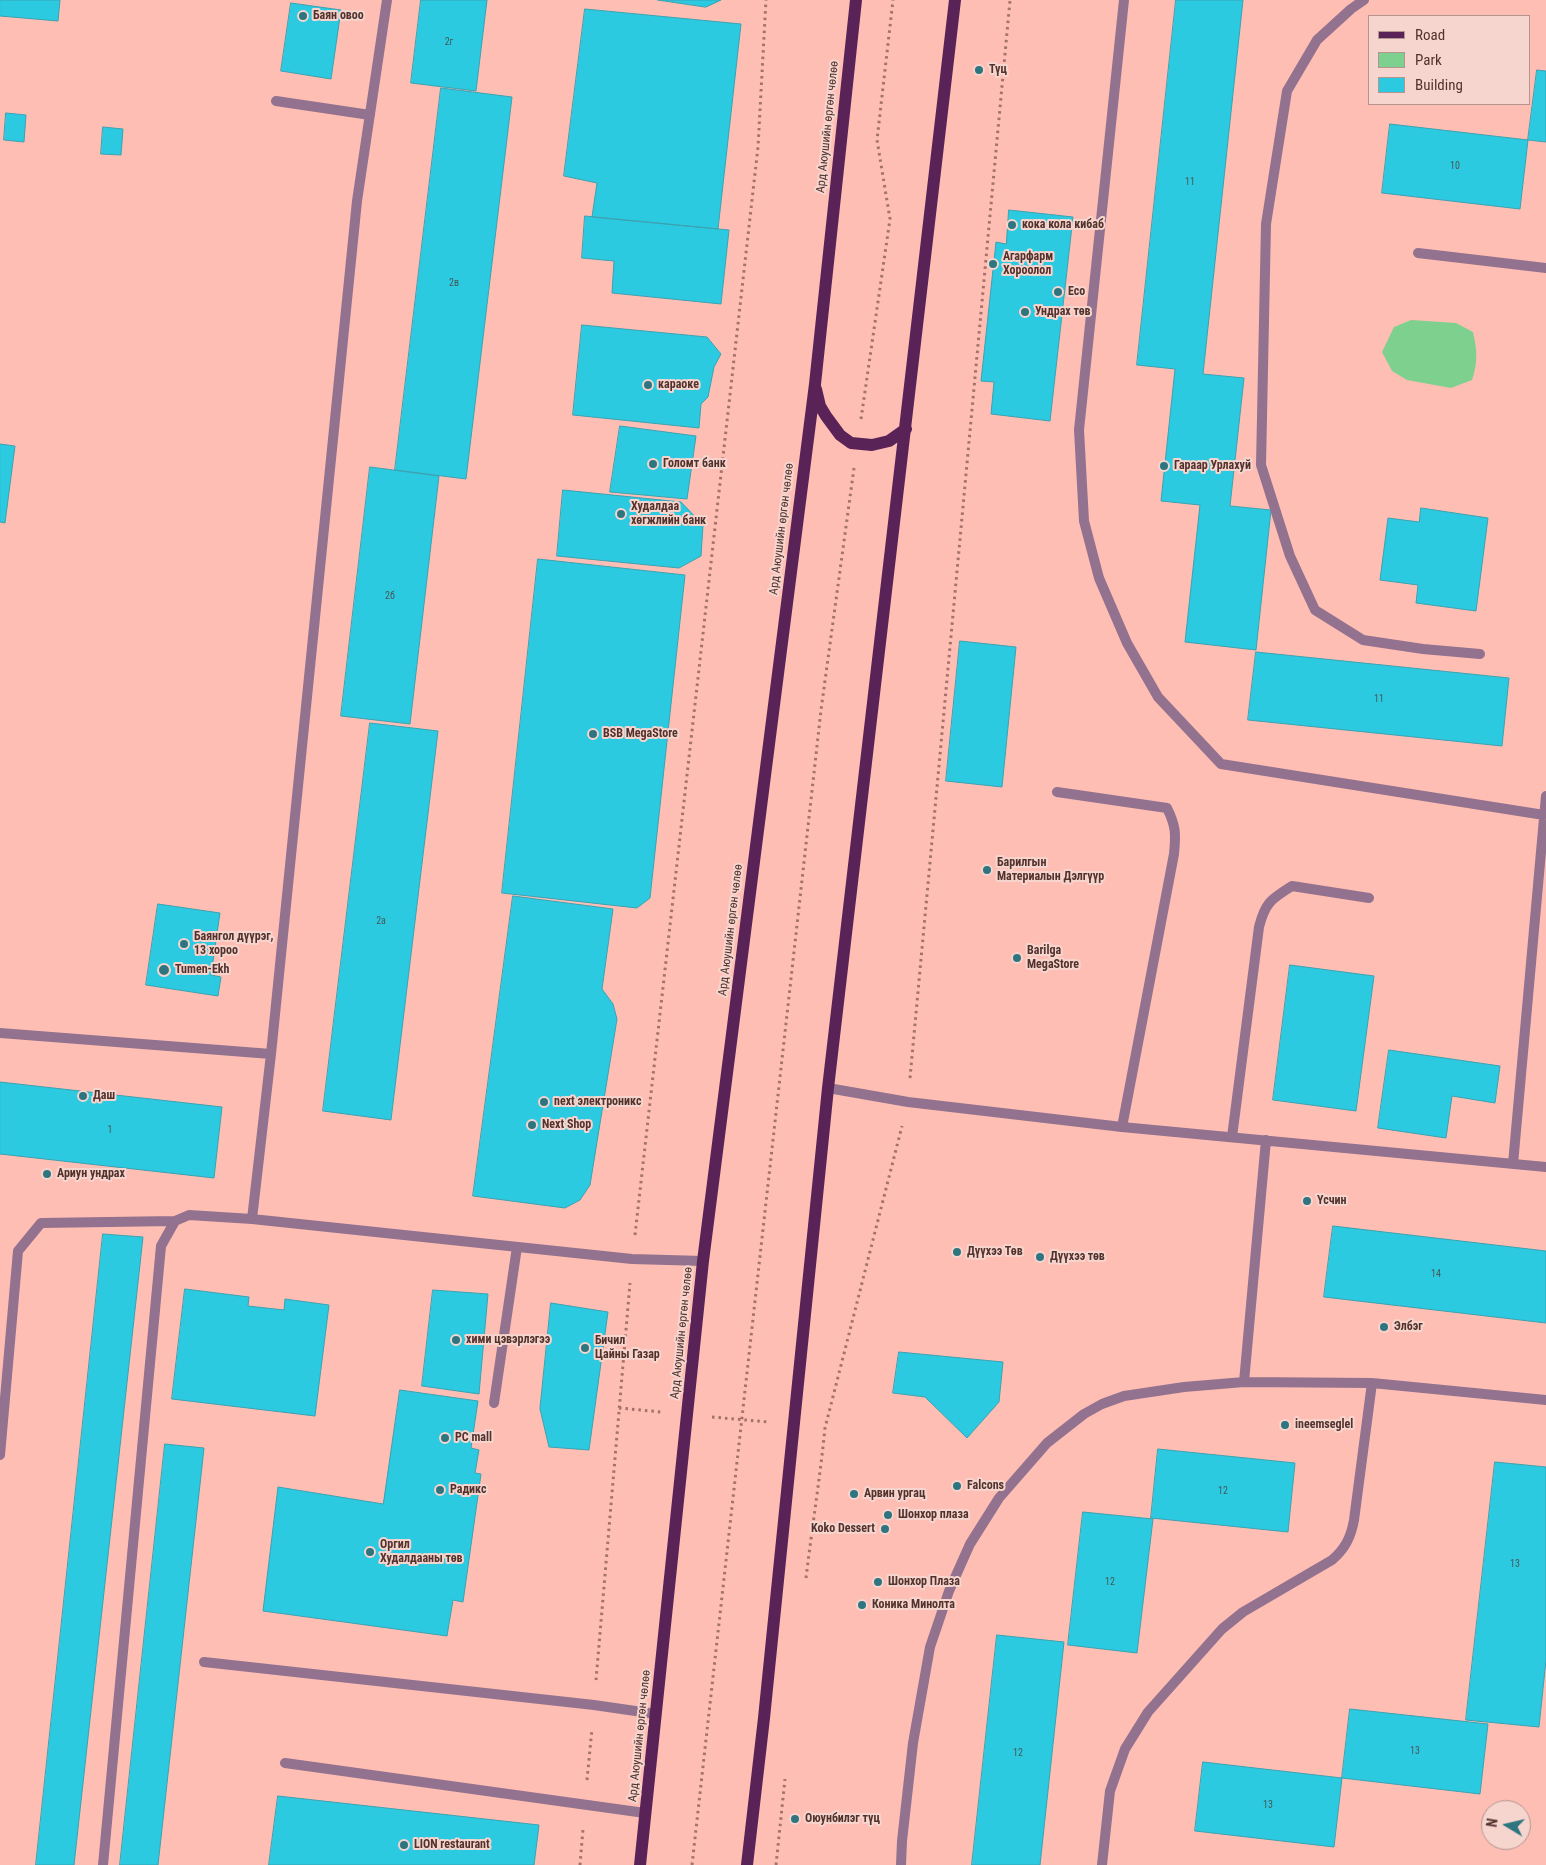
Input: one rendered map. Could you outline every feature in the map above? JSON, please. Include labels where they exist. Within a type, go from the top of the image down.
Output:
[{"type":"main road","name":"Ард Аюушийн өргөн чөлөө","points":[[640,1865],[703,1261],[815,384],[856,0]]},
{"type":"main road","points":[[747,1865],[764,1718],[828,1088],[955,0]]},
{"type":"main road","points":[[815,384],[820,406],[826,416],[840,435],[851,443],[872,445],[889,441],[906,429]]},
{"type":"street","points":[[252,1219],[271,1054],[357,201],[387,0]]},
{"type":"street","points":[[1124,0],[1079,430],[1084,521],[1099,578],[1127,643],[1158,696],[1221,764],[1544,815]]},
{"type":"street","points":[[1364,0],[1351,9],[1317,40],[1287,92],[1266,224],[1261,465],[1290,556],[1315,610],[1363,640],[1423,649],[1480,654]]},
{"type":"street","points":[[276,101],[370,115]]},
{"type":"street","points":[[1418,253],[1546,268]]},
{"type":"street","points":[[1057,792],[1167,808],[1173,820],[1176,833],[1172,864],[1122,1127]]},
{"type":"street","points":[[1513,1164],[1546,796]]},
{"type":"street","points":[[1232,1137],[1259,927],[1264,908],[1276,896],[1292,886],[1369,898]]},
{"type":"street","points":[[0,1033],[271,1054]]},
{"type":"street","points":[[828,1088],[908,1102],[1122,1127],[1546,1167]]},
{"type":"street","points":[[1244,1382],[1266,1140]]},
{"type":"street","points":[[0,1455],[18,1251],[41,1223],[175,1221],[189,1215],[252,1219],[632,1259],[703,1261]]},
{"type":"street","points":[[103,1865],[161,1246],[175,1221]]},
{"type":"street","points":[[494,1403],[517,1247]]},
{"type":"street","points":[[901,1865],[913,1743],[930,1647],[949,1591],[970,1544],[999,1498],[1048,1443],[1084,1414],[1102,1404],[1124,1396],[1184,1387],[1244,1382],[1372,1383],[1546,1400]]},
{"type":"street","points":[[1102,1865],[1110,1791],[1126,1748],[1148,1712],[1222,1629],[1243,1612],[1332,1560],[1348,1542],[1354,1520],[1372,1383]]},
{"type":"street","points":[[204,1662],[594,1705],[656,1714]]},
{"type":"street","points":[[285,1764],[645,1813]]},
{"type":"path","points":[[580,1865],[632,1259],[758,147],[766,0]]},
{"type":"path","points":[[692,1865],[821,710],[857,443],[890,219],[877,140],[893,0]]},
{"type":"path","points":[[815,1505],[825,1428],[908,1102],[1010,0]]},
{"type":"path","points":[[619,1408],[825,1428]]},
{"type":"green space","points":[[1411,320],[1456,323],[1473,332],[1476,356],[1472,380],[1451,388],[1407,380],[1392,371],[1382,352],[1394,327]]},
{"type":"building","points":[[0,0],[60,0],[58,21],[0,16]]},
{"type":"building","points":[[421,0],[487,0],[476,91],[411,83]]},
{"type":"building","points":[[658,0],[721,0],[706,7]]},
{"type":"building","points":[[1176,0],[1243,0],[1203,374],[1244,378],[1230,506],[1271,510],[1256,650],[1185,642],[1200,505],[1161,501],[1175,369],[1137,365]]},
{"type":"building","points":[[291,3],[341,10],[331,79],[281,71]]},
{"type":"building","points":[[585,9],[741,24],[718,229],[592,217],[597,183],[564,176]]},
{"type":"building","points":[[1537,70],[1546,71],[1546,142],[1528,140]]},
{"type":"building","points":[[441,88],[512,97],[466,479],[395,470]]},
{"type":"building","points":[[6,113],[26,115],[24,142],[4,140]]},
{"type":"building","points":[[1390,124],[1528,140],[1520,209],[1382,193]]},
{"type":"building","points":[[103,127],[123,129],[121,155],[101,154]]},
{"type":"building","name":"Ундрах төв","points":[[1009,210],[1073,217],[1050,421],[991,414],[994,382],[981,381],[996,242],[1006,244]]},
{"type":"building","points":[[585,216],[729,230],[721,304],[612,293],[614,261],[582,258]]},
{"type":"building","points":[[582,325],[707,337],[721,354],[714,367],[708,397],[701,404],[699,428],[573,415]]},
{"type":"building","name":"Голомт банк","points":[[620,426],[696,436],[687,499],[610,492]]},
{"type":"building","points":[[0,444],[15,446],[5,523],[0,522]]},
{"type":"building","points":[[370,467],[439,476],[410,724],[341,716]]},
{"type":"building","points":[[563,490],[681,502],[703,525],[701,556],[679,568],[557,556]]},
{"type":"building","points":[[1421,508],[1488,518],[1476,611],[1416,603],[1418,585],[1380,580],[1388,518],[1419,522]]},
{"type":"building","name":"BSB MegaStore","points":[[538,559],[685,575],[650,898],[637,908],[502,893]]},
{"type":"building","points":[[960,641],[1016,647],[1002,787],[946,781]]},
{"type":"building","points":[[1256,652],[1509,678],[1502,746],[1248,720]]},
{"type":"building","points":[[370,723],[438,731],[391,1120],[323,1111]]},
{"type":"building","name":"next электроникс","points":[[513,896],[613,909],[602,989],[613,1004],[617,1019],[590,1185],[580,1200],[565,1208],[473,1196]]},
{"type":"building","name":"Баянгол дүүрэг, 13 хороо","points":[[158,904],[220,913],[211,975],[221,977],[218,996],[146,985]]},
{"type":"building","points":[[1290,965],[1374,976],[1356,1111],[1273,1100]]},
{"type":"building","points":[[1389,1050],[1500,1066],[1495,1103],[1452,1096],[1446,1138],[1378,1128]]},
{"type":"building","points":[[0,1082],[222,1107],[214,1178],[0,1154]]},
{"type":"building","points":[[1333,1226],[1546,1251],[1546,1323],[1324,1297]]},
{"type":"building","points":[[103,1234],[143,1237],[74,1865],[36,1865]]},
{"type":"building","points":[[185,1289],[249,1297],[248,1306],[284,1310],[285,1299],[329,1305],[315,1416],[172,1399]]},
{"type":"building","name":"хими цэвэрлэгээ","points":[[433,1290],[488,1294],[479,1394],[422,1386]]},
{"type":"building","points":[[551,1303],[608,1312],[589,1450],[549,1447],[540,1409]]},
{"type":"building","points":[[899,1352],[1003,1362],[999,1402],[967,1438],[925,1397],[893,1393]]},
{"type":"building","name":"Оргил Худалдааны төв","points":[[400,1390],[478,1401],[471,1448],[479,1450],[475,1473],[481,1474],[463,1602],[453,1600],[447,1636],[263,1611],[278,1487],[383,1504]]},
{"type":"building","points":[[165,1444],[204,1448],[158,1865],[120,1865]]},
{"type":"building","points":[[1158,1449],[1295,1463],[1288,1532],[1151,1518]]},
{"type":"building","points":[[1495,1462],[1546,1467],[1546,1660],[1539,1727],[1466,1720]]},
{"type":"building","points":[[1083,1512],[1153,1519],[1137,1653],[1068,1645]]},
{"type":"building","points":[[997,1635],[1064,1642],[1040,1865],[972,1865]]},
{"type":"building","points":[[1350,1709],[1488,1724],[1480,1794],[1342,1778]]},
{"type":"building","points":[[1203,1762],[1342,1778],[1334,1847],[1195,1831]]},
{"type":"building","name":"LION restaurant","points":[[278,1796],[539,1825],[534,1865],[269,1865]]},
{"type":"place","name":"Баян овоо","points":[[303,16]]},
{"type":"place","name":"Түц","points":[[979,70]]},
{"type":"place","name":"кока кола кибаб","points":[[1012,225]]},
{"type":"place","name":"Агарфарм Хороолол","points":[[993,264]]},
{"type":"place","name":"Eco","points":[[1058,292]]},
{"type":"place","name":"Ундрах төв","points":[[1025,312]]},
{"type":"place","name":"караоке","points":[[648,385]]},
{"type":"place","name":"Голомт банк","points":[[653,464]]},
{"type":"place","name":"Гараар Урлахуй","points":[[1164,466]]},
{"type":"place","name":"Худалдаа хөгжлийн банк","points":[[621,514]]},
{"type":"place","name":"BSB MegaStore","points":[[593,734]]},
{"type":"place","name":"Барилгын Материалын Дэлгүүр","points":[[987,870]]},
{"type":"place","name":"Баянгол дүүрэг, 13 хороо","points":[[184,944]]},
{"type":"place","name":"Barilga MegaStore","points":[[1017,958]]},
{"type":"place","name":"Tumen-Ekh","points":[[164,970]]},
{"type":"place","name":"Даш","points":[[83,1096]]},
{"type":"place","name":"next электроникс","points":[[544,1102]]},
{"type":"place","name":"Next Shop","points":[[532,1125]]},
{"type":"place","name":"Ариун ундрах","points":[[47,1174]]},
{"type":"place","name":"Үсчин","points":[[1307,1201]]},
{"type":"place","name":"Дүүхээ Төв","points":[[957,1252]]},
{"type":"place","name":"Дүүхээ төв","points":[[1040,1257]]},
{"type":"place","name":"Элбэг","points":[[1384,1327]]},
{"type":"place","name":"хими цэвэрлэгээ","points":[[456,1340]]},
{"type":"place","name":"Бичил Цайны Газар","points":[[585,1348]]},
{"type":"place","name":"ineemseglel","points":[[1285,1425]]},
{"type":"place","name":"PC mall","points":[[445,1438]]},
{"type":"place","name":"Falcons","points":[[957,1486]]},
{"type":"place","name":"Радикс","points":[[440,1490]]},
{"type":"place","name":"Арвин ургац","points":[[854,1494]]},
{"type":"place","name":"Шонхор плаза","points":[[888,1515]]},
{"type":"place","name":"Koko Dessert","points":[[885,1529]]},
{"type":"place","name":"Оргил Худалдааны төв","points":[[370,1552]]},
{"type":"place","name":"Шонхор Плаза","points":[[878,1582]]},
{"type":"place","name":"Коника Минолта","points":[[862,1605]]},
{"type":"place","name":"Оюунбилэг түц","points":[[795,1819]]},
{"type":"place","name":"LION restaurant","points":[[404,1845]]}]
